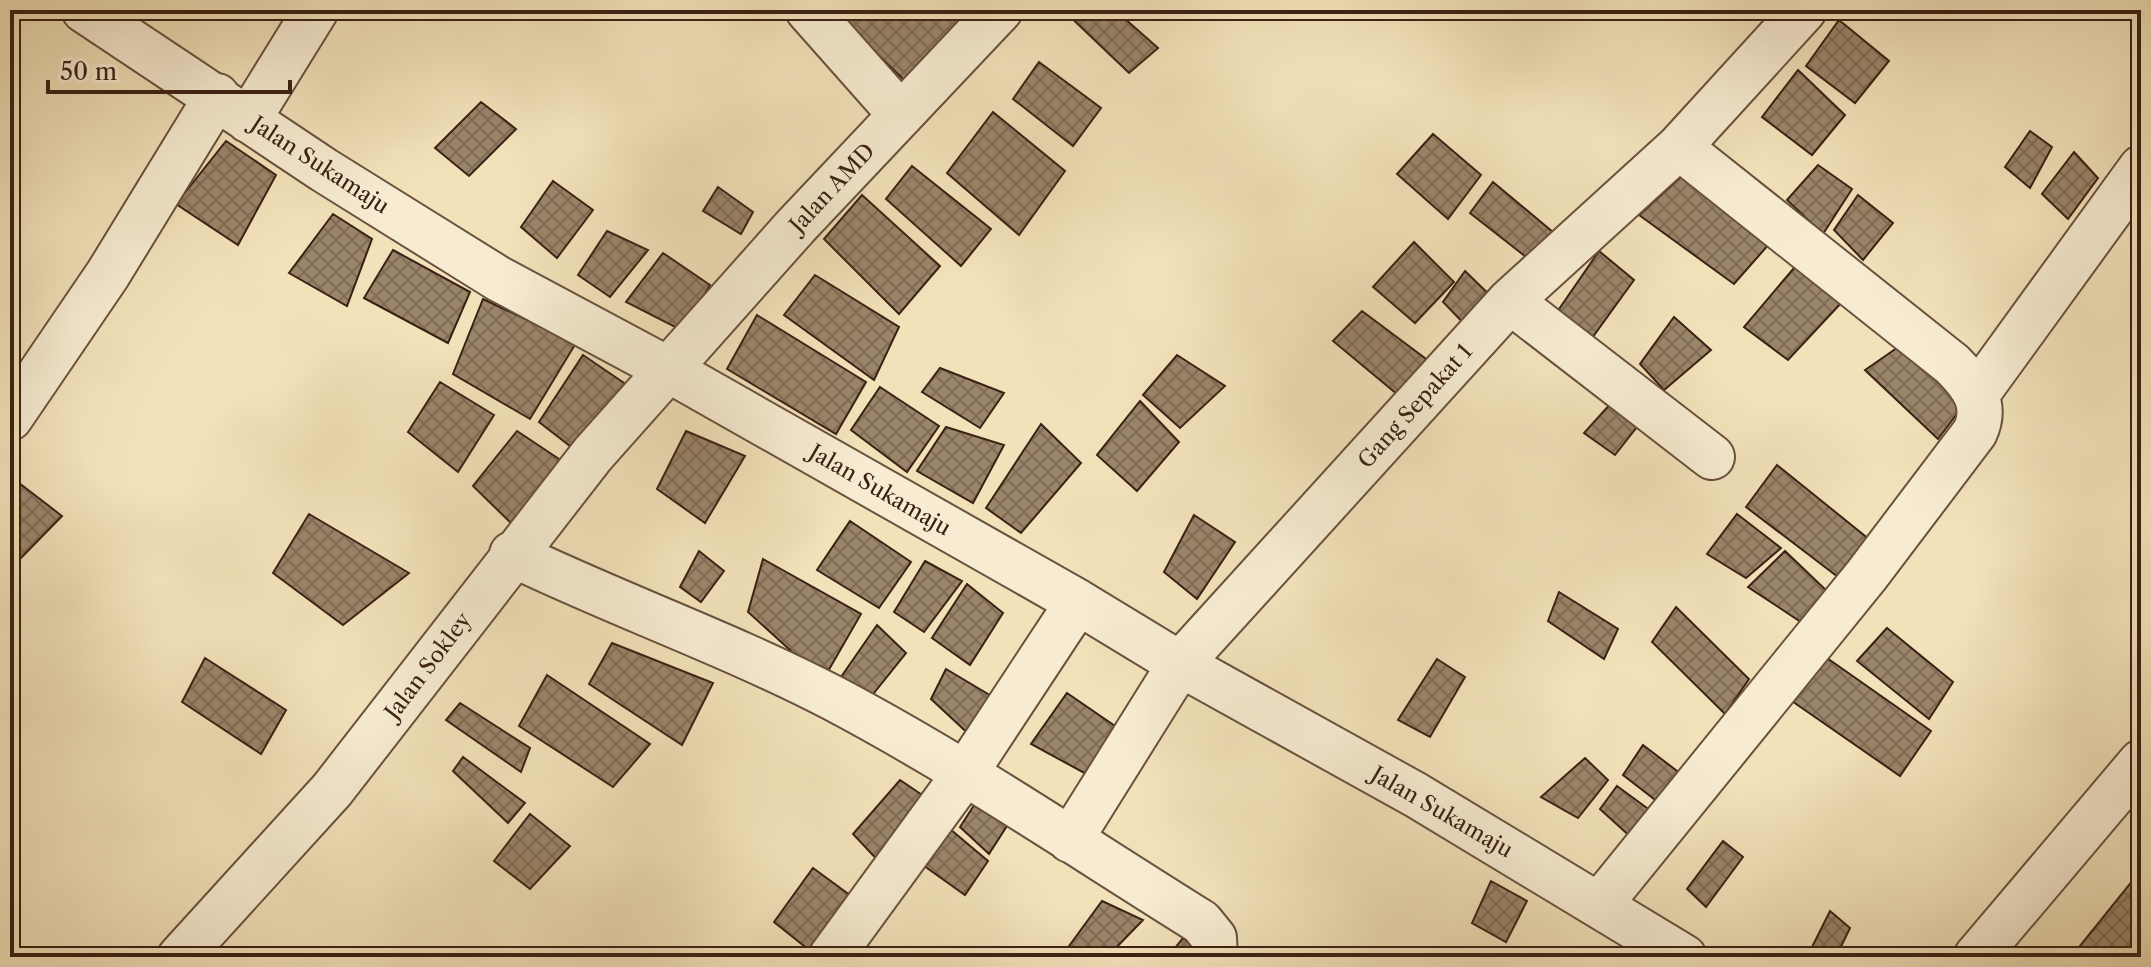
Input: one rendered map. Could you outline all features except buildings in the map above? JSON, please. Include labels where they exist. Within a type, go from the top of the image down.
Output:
[{"type":"street","name":"Jalan Sukamaju","points":[[84,10],[499,279],[669,370],[1078,602],[1180,664],[1416,795],[1600,904],[1627,942],[1684,957]]},
{"type":"street","points":[[10,418],[232,108],[316,10]]},
{"type":"street","points":[[808,10],[901,115]]},
{"type":"street","name":"Jalan AMD","points":[[669,370],[1000,10]]},
{"type":"street","name":"Gang Sepakat 1","points":[[1070,840],[1180,664],[1510,301],[1679,147],[1804,10]]},
{"type":"street","points":[[1600,904],[1866,576],[1975,432],[1982,418],[1977,394],[1952,364],[1679,147]]},
{"type":"street","points":[[1977,394],[2141,168]]},
{"type":"street","points":[[1510,301],[1712,457]]},
{"type":"street","name":"Jalan Sokley","points":[[180,957],[332,790],[512,554],[593,454],[669,370]]},
{"type":"street","points":[[512,554],[765,665],[966,772],[1201,922],[1214,938],[1215,957]]},
{"type":"street","points":[[831,957],[966,772],[1078,602]]},
{"type":"street","points":[[1976,957],[2141,762]]}]
